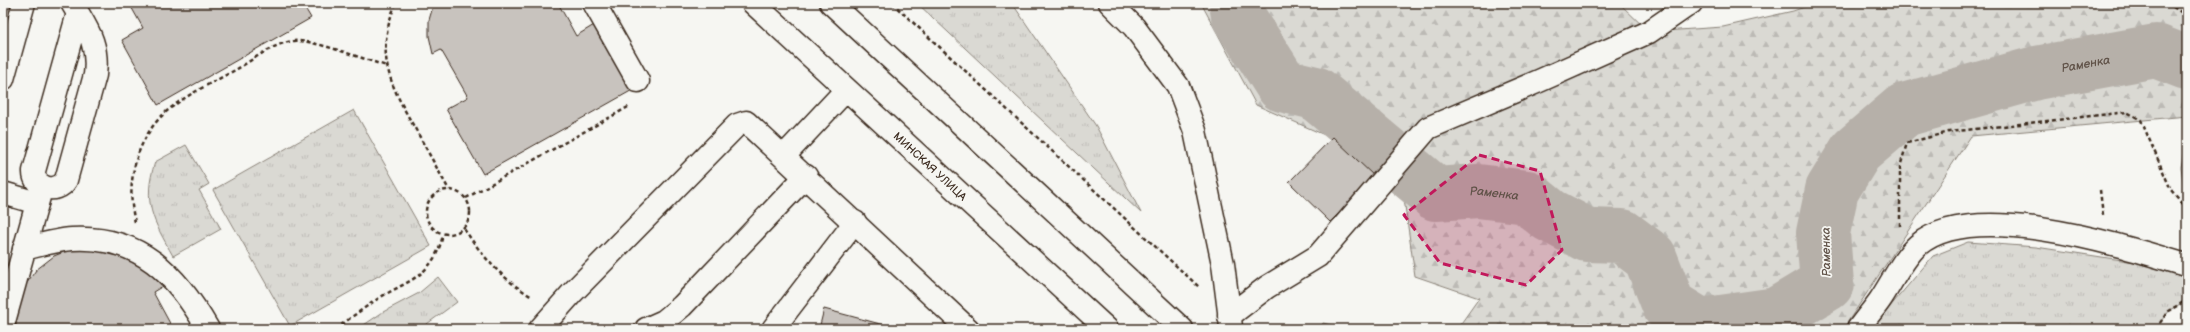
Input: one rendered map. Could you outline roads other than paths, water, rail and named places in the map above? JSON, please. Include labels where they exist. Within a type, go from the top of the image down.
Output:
[{"type":"main road","points":[[3,79],[24,3]]},
{"type":"main road","points":[[594,3],[638,81]]},
{"type":"main road","name":"МИНСКАЯ УЛИЦА","points":[[753,3],[1107,329]]},
{"type":"main road","points":[[831,3],[1182,329]]},
{"type":"main road","points":[[1110,3],[1134,27],[1178,86],[1196,131],[1222,264],[1230,322]]},
{"type":"main road","points":[[1230,322],[1266,287],[1318,256],[1387,173],[1428,128],[1649,32],[1691,3]]},
{"type":"main road","points":[[3,324],[40,194],[35,180],[34,171],[75,8]]},
{"type":"main road","points":[[3,193],[40,194],[58,188],[66,180],[95,75],[97,62],[94,40],[75,8]]},
{"type":"main road","points":[[784,156],[846,90]]},
{"type":"main road","points":[[540,329],[740,123],[749,122],[968,329]]},
{"type":"main road","points":[[646,329],[664,321],[682,306],[806,176]]},
{"type":"main road","points":[[773,329],[855,222]]},
{"type":"main road","points":[[1858,329],[1918,246],[1938,232],[1987,224],[2074,234],[2107,241],[2186,264]]},
{"type":"main road","points":[[24,249],[54,242],[86,238],[121,244],[145,255],[160,266],[187,294],[208,329]]},
{"type":"waterway","name":"Раменка","points":[[1236,3],[1238,16],[1282,85],[1315,93],[1436,194],[1478,191],[1527,197],[1549,215],[1587,235],[1622,236],[1650,257],[1669,306],[1700,325],[1777,314],[1827,284],[1823,233],[1832,190],[1856,151],[1904,110],[2036,73],[2156,51],[2187,63]]}]
